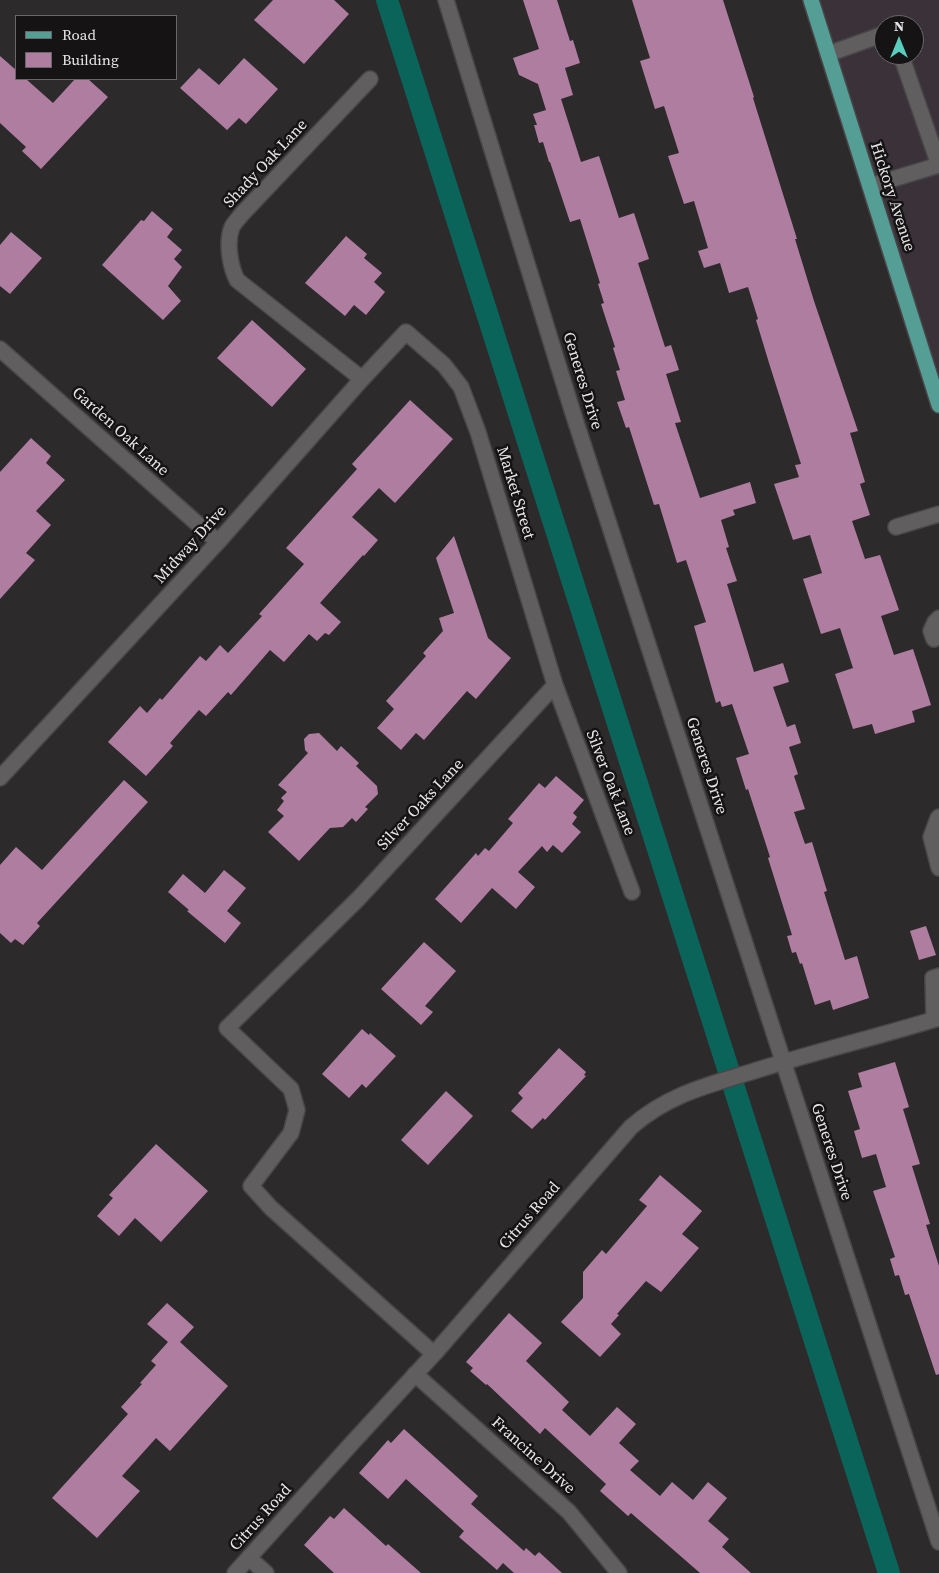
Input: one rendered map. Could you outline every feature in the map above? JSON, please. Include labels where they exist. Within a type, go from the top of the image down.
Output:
[{"type":"main road","name":"Hickory Avenue","points":[[811,0],[939,405]]},
{"type":"street","name":"Generes Drive","points":[[446,0],[572,410],[778,1063],[939,1542]]},
{"type":"street","points":[[828,54],[874,38]]},
{"type":"street","points":[[870,186],[939,165],[904,65]]},
{"type":"street","name":"Shady Oak Lane","points":[[362,379],[237,280],[232,270],[230,241],[232,227],[242,214],[370,79]]},
{"type":"street","name":"Midway Drive","points":[[0,778],[218,542],[406,332]]},
{"type":"street","name":"Market Street","points":[[406,332],[444,365],[461,388],[478,432],[555,686]]},
{"type":"street","name":"Garden Oak Lane","points":[[0,349],[218,542]]},
{"type":"street","points":[[896,527],[939,514]]},
{"type":"street","points":[[934,639],[931,631],[939,618]]},
{"type":"street","name":"Silver Oak Lane","points":[[555,686],[632,892]]},
{"type":"street","name":"Silver Oaks Lane","points":[[434,1354],[271,1208],[251,1186],[291,1133],[297,1110],[291,1089],[227,1028],[359,898],[555,686]]},
{"type":"street","points":[[939,817],[931,837],[939,868]]},
{"type":"street","points":[[937,1018],[933,978],[939,976]]},
{"type":"street","name":"Citrus Road","points":[[235,1573],[434,1354],[631,1127],[646,1114],[674,1097],[704,1087],[778,1063],[937,1018]]},
{"type":"street","name":"Francine Drive","points":[[415,1374],[569,1512],[619,1573]]},
{"type":"street","points":[[249,1558],[266,1573]]},
{"type":"shaded area","points":[[820,0],[939,0],[939,376],[845,82]]},
{"type":"building","points":[[273,0],[334,0],[349,14],[304,64],[254,20]]},
{"type":"building","points":[[523,0],[557,0],[570,41],[573,40],[580,63],[565,68],[573,95],[561,99],[581,162],[599,156],[619,218],[634,213],[649,259],[638,263],[665,347],[671,345],[679,370],[666,374],[681,422],[675,423],[700,498],[750,482],[756,503],[733,510],[735,515],[721,520],[729,547],[726,548],[737,581],[727,584],[754,672],[783,663],[789,682],[773,687],[787,727],[795,724],[801,743],[789,747],[798,774],[794,776],[805,809],[794,812],[805,844],[812,842],[827,891],[824,892],[845,960],[857,956],[869,998],[833,1010],[830,1000],[815,1005],[802,963],[800,964],[796,952],[792,953],[787,936],[792,935],[768,858],[770,857],[736,758],[749,754],[732,704],[722,707],[720,701],[716,703],[694,626],[706,622],[686,560],[677,563],[659,504],[654,505],[629,427],[626,428],[617,402],[625,400],[616,371],[620,370],[613,348],[615,347],[601,304],[604,303],[598,284],[600,283],[580,219],[570,222],[543,142],[539,143],[534,125],[537,125],[533,114],[546,110],[538,84],[519,75],[513,58],[539,49]]},
{"type":"building","points":[[632,0],[723,0],[797,239],[795,239],[814,301],[858,431],[850,433],[865,482],[860,484],[870,515],[852,521],[865,559],[880,555],[899,610],[881,616],[894,655],[913,649],[931,705],[912,711],[915,722],[875,734],[872,724],[853,729],[835,674],[853,668],[840,628],[821,634],[803,579],[822,573],[810,535],[793,540],[774,484],[799,477],[795,465],[801,464],[756,320],[758,319],[748,287],[729,293],[720,263],[704,268],[698,251],[708,248],[694,201],[684,204],[668,156],[679,153],[664,106],[655,109],[640,61],[650,58]]},
{"type":"building","points":[[0,56],[15,69],[15,80],[27,80],[53,103],[74,80],[89,80],[108,97],[41,169],[22,151],[26,147],[0,123]]},
{"type":"building","points":[[244,58],[278,89],[246,124],[239,118],[227,130],[180,88],[199,68],[219,85]]},
{"type":"building","points":[[152,211],[173,229],[167,237],[182,250],[174,259],[182,267],[168,286],[181,301],[163,320],[102,265],[141,220],[144,221]]},
{"type":"building","points":[[11,232],[42,258],[10,294],[0,286],[0,245]]},
{"type":"building","points":[[346,236],[367,254],[364,258],[382,273],[374,282],[385,292],[366,315],[354,305],[345,316],[305,283]]},
{"type":"building","points":[[252,320],[306,369],[272,407],[217,358]]},
{"type":"building","points":[[410,400],[453,439],[395,503],[379,488],[352,517],[378,540],[320,603],[341,622],[329,635],[325,633],[317,641],[309,634],[284,662],[270,650],[231,695],[228,692],[206,716],[199,710],[170,743],[173,746],[146,776],[108,742],[140,706],[147,713],[160,698],[162,700],[200,656],[206,661],[220,645],[228,653],[262,616],[259,614],[304,564],[286,548],[357,469],[352,464]]},
{"type":"building","points":[[31,438],[51,456],[46,463],[65,480],[36,511],[51,525],[26,553],[35,560],[0,599],[0,472]]},
{"type":"building","points":[[454,536],[488,638],[511,658],[476,699],[467,691],[424,740],[416,733],[401,750],[377,728],[394,709],[386,701],[426,656],[423,653],[443,631],[439,618],[454,613],[436,558]]},
{"type":"building","points":[[319,733],[337,751],[341,746],[359,763],[356,766],[377,786],[378,794],[365,807],[368,809],[356,822],[352,818],[343,827],[330,828],[299,861],[268,832],[284,816],[277,810],[284,801],[281,798],[287,792],[278,785],[308,753],[305,750],[304,739],[309,734]]},
{"type":"building","points":[[556,776],[584,800],[573,813],[577,817],[572,824],[581,832],[562,853],[553,845],[547,852],[542,846],[518,872],[535,887],[516,909],[492,888],[461,923],[435,899],[476,853],[478,856],[485,848],[489,851],[513,823],[508,819],[539,783],[545,788]]},
{"type":"building","points":[[124,780],[148,802],[37,923],[40,926],[23,945],[15,939],[11,943],[0,933],[0,865],[16,847],[42,870]]},
{"type":"building","points":[[224,870],[246,888],[227,911],[241,923],[225,943],[168,892],[183,874],[205,893]]},
{"type":"building","points":[[926,926],[936,955],[919,960],[910,931]]},
{"type":"building","points":[[424,942],[456,971],[425,1006],[433,1012],[421,1025],[381,989]]},
{"type":"building","points":[[362,1029],[369,1035],[370,1033],[396,1056],[366,1088],[362,1084],[349,1098],[322,1074]]},
{"type":"building","points":[[559,1048],[586,1072],[584,1075],[586,1076],[545,1120],[543,1118],[532,1129],[511,1111],[523,1098],[518,1093]]},
{"type":"building","points":[[895,1062],[909,1107],[903,1109],[920,1164],[912,1166],[930,1224],[926,1225],[939,1266],[939,1374],[936,1375],[909,1294],[905,1295],[899,1275],[895,1276],[890,1259],[895,1257],[873,1191],[886,1187],[876,1154],[862,1158],[854,1131],[860,1129],[848,1091],[862,1087],[858,1073]]},
{"type":"building","points":[[446,1091],[473,1116],[428,1165],[401,1140]]},
{"type":"building","points":[[156,1144],[208,1191],[161,1242],[135,1218],[119,1236],[97,1216],[113,1198],[109,1195]]},
{"type":"building","points":[[660,1175],[702,1211],[682,1234],[699,1248],[661,1292],[646,1281],[617,1314],[619,1315],[611,1324],[621,1334],[600,1357],[561,1322],[583,1298],[583,1272],[602,1250],[606,1254],[647,1206],[639,1200]]},
{"type":"building","points":[[167,1303],[194,1327],[180,1342],[228,1386],[170,1451],[156,1438],[122,1476],[140,1491],[97,1538],[52,1498],[128,1414],[121,1407],[156,1365],[151,1361],[168,1342],[147,1324]]},
{"type":"building","points":[[509,1313],[542,1343],[526,1361],[569,1402],[562,1410],[590,1436],[617,1407],[636,1424],[619,1443],[639,1461],[630,1470],[660,1496],[672,1482],[693,1500],[708,1482],[727,1498],[708,1521],[729,1539],[722,1547],[751,1573],[700,1573],[631,1513],[628,1516],[600,1491],[606,1484],[545,1428],[540,1434],[487,1384],[470,1371],[473,1368],[466,1362]]},
{"type":"building","points":[[404,1429],[478,1496],[471,1504],[524,1551],[526,1548],[535,1556],[539,1552],[562,1573],[514,1573],[503,1563],[497,1570],[459,1537],[464,1531],[406,1479],[388,1499],[359,1473],[388,1440],[391,1443]]},
{"type":"building","points":[[344,1508],[386,1546],[388,1544],[421,1573],[334,1573],[304,1545],[330,1516],[334,1519]]},
{"type":"waterway","points":[[387,0],[889,1573]]}]
